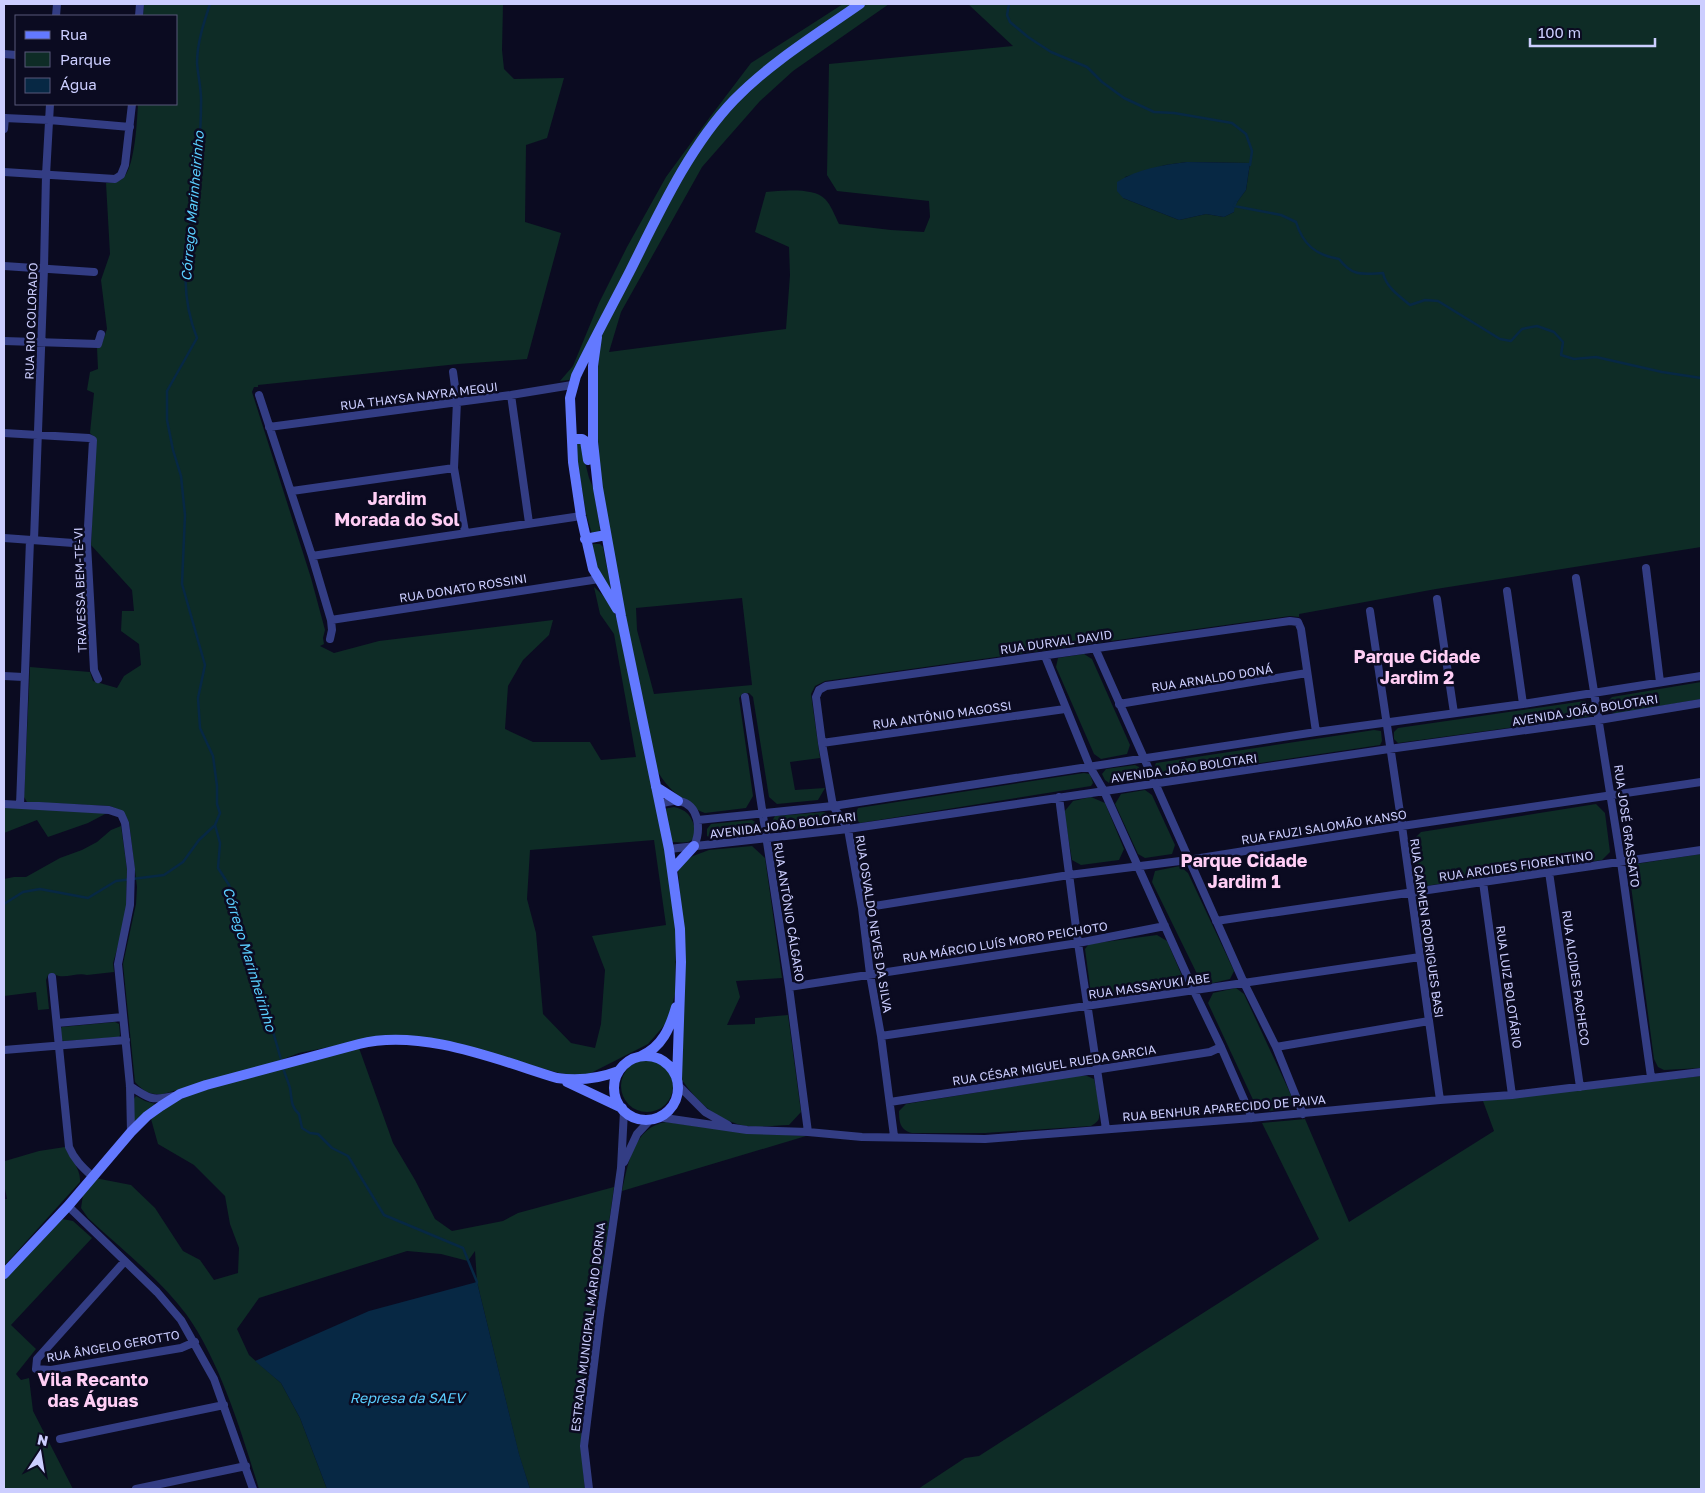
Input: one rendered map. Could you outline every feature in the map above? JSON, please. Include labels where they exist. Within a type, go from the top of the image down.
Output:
[{"type":"main road","points":[[621,616],[592,569],[581,516],[573,462],[570,398],[572,386],[585,356],[597,337],[660,212],[698,146],[733,101],[765,71],[860,4]]},
{"type":"main road","points":[[4,1274],[68,1206],[131,1132],[147,1116],[180,1094],[206,1085],[373,1040],[397,1039],[450,1046],[557,1078],[641,1119],[654,1118],[670,1108],[674,1102],[677,1095],[681,962],[680,929],[669,849],[621,616],[598,488],[593,442],[592,366],[597,337]]},
{"type":"main road","points":[[573,439],[582,438],[585,441],[592,476],[598,488]]},
{"type":"main road","points":[[586,539],[606,535]]},
{"type":"main road","points":[[656,787],[678,801]]},
{"type":"main road","points":[[672,870],[694,846]]},
{"type":"main road","points":[[623,1110],[615,1097],[614,1083],[619,1071],[628,1061],[650,1052],[665,1034],[671,1024],[679,994]]},
{"type":"main road","points":[[640,1056],[652,1056],[663,1061],[672,1069],[677,1082]]},
{"type":"main road","points":[[557,1078],[590,1079],[619,1071]]},
{"type":"street","name":"RUA RIO COLORADO","points":[[20,806],[23,677],[38,435],[50,105]]},
{"type":"street","points":[[4,172],[115,179],[120,175],[125,165],[132,105]]},
{"type":"street","points":[[4,129],[4,118],[130,127]]},
{"type":"street","points":[[4,266],[94,272]]},
{"type":"street","points":[[4,341],[98,344],[100,334]]},
{"type":"street","points":[[453,372],[457,401],[454,468],[464,532]]},
{"type":"street","name":"RUA THAYSA NAYRA MEQUI","points":[[269,426],[572,386]]},
{"type":"street","points":[[259,395],[292,491],[331,620],[332,630],[330,639]]},
{"type":"street","points":[[511,395],[529,523]]},
{"type":"street","points":[[4,433],[38,435]]},
{"type":"street","name":"TRAVESSA BEM-TE-VI","points":[[38,435],[89,438],[93,440],[87,544],[94,670],[98,679]]},
{"type":"street","points":[[292,491],[454,468]]},
{"type":"street","points":[[312,556],[581,516]]},
{"type":"street","points":[[4,538],[87,544]]},
{"type":"street","points":[[1646,568],[1660,682]]},
{"type":"street","name":"RUA JOSÉ GRASSATO","points":[[1576,578],[1621,862],[1651,1077]]},
{"type":"street","name":"RUA DONATO ROSSINI","points":[[331,620],[599,579]]},
{"type":"street","points":[[1507,591],[1523,704]]},
{"type":"street","points":[[1438,599],[1454,713]]},
{"type":"street","name":"RUA CARMEN RODRIGUES BASI","points":[[1370,611],[1440,1100]]},
{"type":"street","name":"RUA DURVAL DAVID","points":[[819,690],[826,686],[1290,621],[1298,622],[1301,629],[1308,673]]},
{"type":"street","points":[[1095,648],[1156,783],[1188,860],[1244,983],[1276,1047],[1303,1114]]},
{"type":"street","points":[[1045,656],[1090,767],[1104,791],[1252,1118]]},
{"type":"street","points":[[1308,673],[1316,732]]},
{"type":"street","name":"RUA ARNALDO DONÁ","points":[[1119,704],[1308,673]]},
{"type":"street","points":[[4,676],[23,677]]},
{"type":"street","name":"AVENIDA JOÃO BOLOTARI","points":[[698,820],[833,806],[1316,732],[1523,704],[1701,676]]},
{"type":"street","name":"RUA OSVALDO NEVES DA SILVA","points":[[819,690],[816,697],[833,806],[848,829],[862,908],[894,1136]]},
{"type":"street","name":"RUA ANTÔNIO CÁLGARO","points":[[745,697],[789,986],[808,1132]]},
{"type":"street","name":"AVENIDA JOÃO BOLOTARI","points":[[669,849],[848,829],[1599,720],[1701,703]]},
{"type":"street","name":"RUA ANTÔNIO MAGOSSI","points":[[822,743],[1065,709]]},
{"type":"street","name":"RUA FAUZI SALOMÃO KANSO","points":[[862,908],[1069,875],[1188,860],[1701,782]]},
{"type":"street","points":[[1059,797],[1078,943],[1106,1130]]},
{"type":"street","points":[[659,804],[678,801],[687,805],[694,812],[698,820],[699,834],[694,846]]},
{"type":"street","points":[[4,804],[110,810],[121,814],[125,824],[131,869],[130,905],[118,964],[130,1086],[131,1132]]},
{"type":"street","name":"RUA ARCIDES FIORENTINO","points":[[1216,921],[1701,850]]},
{"type":"street","name":"RUA ALCIDES PACHECO","points":[[1549,872],[1580,1087]]},
{"type":"street","name":"RUA LUIZ BOLOTÁRIO","points":[[1483,882],[1512,1095]]},
{"type":"street","name":"RUA MÁRCIO LUÍS MORO PEICHOTO","points":[[789,986],[1078,943],[1165,926]]},
{"type":"street","name":"RUA MASSAYUKI ABE","points":[[881,1036],[1420,957]]},
{"type":"street","points":[[52,977],[69,1146],[72,1155],[80,1166],[92,1176]]},
{"type":"street","points":[[57,1023],[123,1017]]},
{"type":"street","points":[[1276,1047],[1429,1021]]},
{"type":"street","points":[[4,1050],[126,1040]]},
{"type":"street","name":"RUA CÉSAR MIGUEL RUEDA GARCIA","points":[[890,1102],[1210,1052],[1221,1047]]},
{"type":"street","name":"RUA BENHUR APARECIDO DE PAIVA","points":[[654,1118],[747,1130],[808,1132],[862,1137],[894,1136],[985,1139],[1303,1114],[1440,1100],[1512,1095],[1701,1072]]},
{"type":"street","name":"RUA BENHUR APARECIDO DE PAIVA","points":[[677,1082],[705,1112],[724,1123],[747,1130]]},
{"type":"street","points":[[130,1086],[146,1098],[154,1100],[180,1094]]},
{"type":"street","points":[[621,1168],[623,1110]]},
{"type":"street","points":[[621,1168],[633,1140],[654,1118]]},
{"type":"street","name":"ESTRADA MUNICIPAL MÁRIO DORNA","points":[[589,1489],[584,1446],[621,1168]]},
{"type":"street","points":[[68,1206],[158,1292],[181,1320],[214,1379],[253,1489]]},
{"type":"street","name":"RUA ÂNGELO GEROTTO","points":[[125,1261],[37,1359],[36,1369],[51,1370],[181,1348],[195,1342]]},
{"type":"street","points":[[60,1439],[224,1405]]},
{"type":"street","points":[[136,1489],[246,1466]]},
{"type":"green space","points":[[144,4],[503,4],[502,50],[504,69],[514,79],[564,78],[547,138],[526,145],[525,222],[561,233],[527,359],[458,364],[258,385],[258,387],[254,387],[252,392],[311,578],[325,630],[324,644],[320,646],[334,653],[379,641],[553,620],[549,635],[523,660],[508,686],[505,729],[533,742],[590,742],[601,760],[636,757],[614,634],[600,614],[594,587],[613,610],[617,619],[665,849],[676,928],[675,994],[668,1021],[648,1044],[587,1075],[573,1075],[559,1073],[451,1043],[421,1037],[384,1036],[299,1053],[273,1063],[163,1094],[148,1092],[135,1082],[123,964],[136,904],[137,887],[129,822],[123,812],[110,806],[27,802],[24,797],[30,667],[90,672],[93,681],[117,688],[124,676],[141,665],[139,644],[121,631],[122,611],[134,611],[132,590],[91,545],[96,439],[90,433],[94,393],[87,390],[90,372],[98,369],[97,348],[101,346],[107,329],[101,280],[110,254],[106,183],[116,182],[124,177],[131,163],[138,105],[178,105],[178,15],[143,15]],"holes":[[[654,840],[666,925],[592,936],[605,970],[601,1024],[595,1048],[571,1043],[543,1014],[536,933],[527,899],[530,850]]]},
{"type":"green space","points":[[843,4],[855,4],[715,118],[572,377],[569,380],[560,381],[573,366],[599,303],[627,247],[666,177],[710,117],[751,63]]},
{"type":"green space","points":[[865,4],[889,4],[793,71],[760,101],[702,167],[621,312],[609,352],[786,329],[790,275],[789,247],[755,232],[766,192],[805,191],[820,195],[829,204],[839,224],[924,232],[930,217],[929,201],[837,191],[827,175],[829,64],[1013,46],[968,4],[1701,4],[1701,547],[1436,589],[1299,614],[1299,617],[1290,616],[825,681],[815,686],[811,694],[820,758],[790,762],[795,790],[825,788],[818,800],[777,804],[769,797],[753,697],[749,693],[743,693],[739,698],[753,796],[746,808],[705,813],[700,811],[673,791],[665,783],[655,767],[600,488],[595,365],[601,337],[663,211],[701,147],[736,102],[768,72]],"holes":[[[1187,162],[1250,163],[1246,190],[1234,206],[1234,212],[1224,217],[1206,214],[1179,220],[1123,198],[1125,177],[1165,165]],[[742,598],[752,685],[654,694],[637,630],[636,608]]]},
{"type":"green space","points":[[577,441],[580,442],[594,490],[600,529],[598,534],[592,534],[586,514],[575,445]]},
{"type":"green space","points":[[593,544],[600,544],[603,547],[613,598],[594,565],[592,558]]},
{"type":"green space","points":[[1084,654],[1092,659],[1130,745],[1127,754],[1101,759],[1094,754],[1056,667],[1058,658]]},
{"type":"green space","points":[[1701,682],[1701,699],[1614,714],[1609,710],[1608,701],[1612,697]]},
{"type":"green space","points":[[1585,701],[1590,704],[1592,712],[1589,717],[1398,743],[1394,739],[1394,732],[1398,728]]},
{"type":"green space","points":[[1374,730],[1381,731],[1382,741],[1380,745],[1160,778],[1155,770],[1156,763]]},
{"type":"green space","points":[[1135,765],[1139,767],[1143,774],[1140,779],[1109,783],[1102,774],[1106,769]]},
{"type":"green space","points":[[1084,773],[1090,774],[1093,783],[1091,786],[860,823],[856,816],[858,808]]},
{"type":"green space","points":[[1145,790],[1152,795],[1175,845],[1172,854],[1145,858],[1138,854],[1115,804],[1121,794]]},
{"type":"green space","points":[[1091,797],[1105,803],[1124,849],[1119,860],[1081,865],[1072,860],[1064,812],[1073,801]]},
{"type":"green space","points":[[1596,804],[1605,813],[1610,852],[1602,860],[1425,886],[1416,878],[1411,842],[1421,832]]},
{"type":"green space","points":[[4,807],[107,813],[88,823],[48,837],[37,820],[4,833]]},
{"type":"green space","points":[[674,807],[685,811],[692,821],[695,833],[692,840],[688,842],[672,842],[664,809]]},
{"type":"green space","points":[[824,812],[828,814],[830,821],[826,825],[776,831],[773,828],[772,821],[775,816]]},
{"type":"green space","points":[[752,820],[757,823],[758,829],[755,833],[711,838],[707,836],[707,829],[711,824]]},
{"type":"green space","points":[[121,826],[127,869],[126,908],[124,926],[113,963],[114,972],[66,976],[48,975],[46,980],[49,1009],[38,1010],[36,992],[4,996],[4,879],[26,877],[60,858],[97,842],[111,830]]},
{"type":"green space","points":[[752,846],[765,858],[782,978],[736,981],[740,997],[727,1025],[755,1024],[755,1018],[788,1015],[801,1112],[789,1125],[751,1127],[726,1120],[702,1103],[682,1080],[683,929],[678,871],[683,862],[709,850]]},
{"type":"green space","points":[[1701,854],[1701,1068],[1664,1070],[1658,1067],[1654,1059],[1629,871],[1636,864]]},
{"type":"green space","points":[[1180,866],[1188,873],[1234,971],[1230,979],[1209,984],[1201,982],[1152,882],[1155,871]]},
{"type":"green space","points":[[1157,935],[1167,941],[1182,976],[1177,986],[1099,999],[1091,994],[1085,949],[1089,944]]},
{"type":"green space","points":[[1236,988],[1244,994],[1291,1095],[1292,1103],[1288,1109],[1266,1111],[1255,1104],[1208,1003],[1213,993]]},
{"type":"green space","points":[[115,1022],[119,1024],[119,1037],[61,1040],[60,1029],[62,1027]]},
{"type":"green space","points":[[359,1048],[393,1143],[435,1219],[452,1231],[503,1221],[518,1213],[614,1187],[583,1406],[581,1446],[585,1489],[530,1489],[519,1455],[477,1282],[475,1251],[468,1261],[441,1254],[407,1251],[259,1298],[237,1329],[249,1355],[281,1383],[300,1418],[327,1489],[259,1489],[220,1376],[186,1314],[164,1288],[88,1218],[81,1208],[83,1195],[95,1178],[131,1185],[155,1208],[183,1251],[200,1260],[214,1280],[238,1273],[239,1248],[230,1224],[225,1196],[194,1165],[158,1144],[151,1119],[163,1109],[204,1090]]},
{"type":"green space","points":[[647,1060],[657,1062],[665,1068],[671,1076],[673,1086],[671,1096],[665,1104],[657,1110],[647,1112],[637,1110],[629,1104],[623,1096],[621,1086],[623,1076],[629,1068],[637,1062]]},
{"type":"green space","points":[[1077,1076],[1087,1076],[1094,1079],[1098,1098],[1099,1118],[1091,1126],[985,1133],[912,1133],[905,1130],[900,1122],[899,1111],[906,1104]]},
{"type":"green space","points":[[1701,1076],[1701,1489],[918,1489],[965,1458],[979,1456],[1319,1239],[1262,1123],[1305,1119],[1349,1222],[1494,1131],[1483,1101]]},
{"type":"green space","points":[[136,1096],[155,1104],[133,1123],[133,1100]]},
{"type":"green space","points":[[666,1122],[747,1133],[806,1136],[622,1191],[634,1148],[646,1131],[655,1125]]},
{"type":"green space","points":[[65,1147],[79,1172],[80,1182],[4,1266],[4,1199],[7,1199],[4,1184],[5,1161],[39,1151]]},
{"type":"green space","points":[[62,1219],[73,1221],[92,1238],[11,1325],[36,1349],[16,1374],[21,1380],[29,1378],[33,1411],[73,1489],[4,1489],[4,1279]]},
{"type":"water","points":[[1187,162],[1250,163],[1246,190],[1235,205],[1234,212],[1224,217],[1206,214],[1179,220],[1123,198],[1117,191],[1117,182],[1133,174],[1159,166]]},
{"type":"water","name":"Represa da SAEV","points":[[477,1282],[519,1454],[530,1489],[327,1489],[300,1418],[281,1383],[255,1361],[369,1311]]},
{"type":"waterway","name":"Córrego Marinheirinho","points":[[210,4],[201,33],[197,55],[201,100],[200,129],[186,271],[188,304],[197,338],[167,391],[167,420],[181,476],[185,515],[182,584],[205,665],[198,698],[200,728],[213,756],[217,786],[217,804],[220,813],[215,825],[220,843],[218,868],[229,885],[253,973],[282,1063]]},
{"type":"waterway","points":[[1009,4],[1007,15],[1010,22],[1028,37],[1051,52],[1087,67],[1102,82],[1124,98],[1154,112],[1174,113],[1232,123],[1246,134],[1252,151],[1250,165]]},
{"type":"waterway","points":[[1236,202],[1234,206],[1281,215],[1296,222],[1302,237],[1312,248],[1324,255],[1339,259],[1354,272],[1364,274],[1383,273],[1390,287],[1410,305],[1425,300],[1438,301],[1500,339],[1511,341],[1522,329],[1537,326],[1554,332],[1563,342],[1561,355],[1574,359],[1596,357],[1662,372],[1701,378]]},
{"type":"waterway","points":[[4,904],[23,892],[40,889],[88,898],[116,881],[164,875],[183,862],[199,840],[214,826]]},
{"type":"waterway","name":"Córrego Marinheirinho","points":[[283,1068],[290,1088],[293,1105],[299,1114],[302,1128],[310,1133],[318,1134],[332,1148],[348,1156],[384,1215],[463,1248],[477,1282],[476,1285]]},
{"type":"district","name":"Jardim Morada do Sol","points":[[397,508]]},
{"type":"district","name":"Parque Cidade Jardim 2","points":[[1417,666]]},
{"type":"district","name":"Parque Cidade Jardim 1","points":[[1244,870]]},
{"type":"district","name":"Vila Recanto das Águas","points":[[93,1389]]}]
